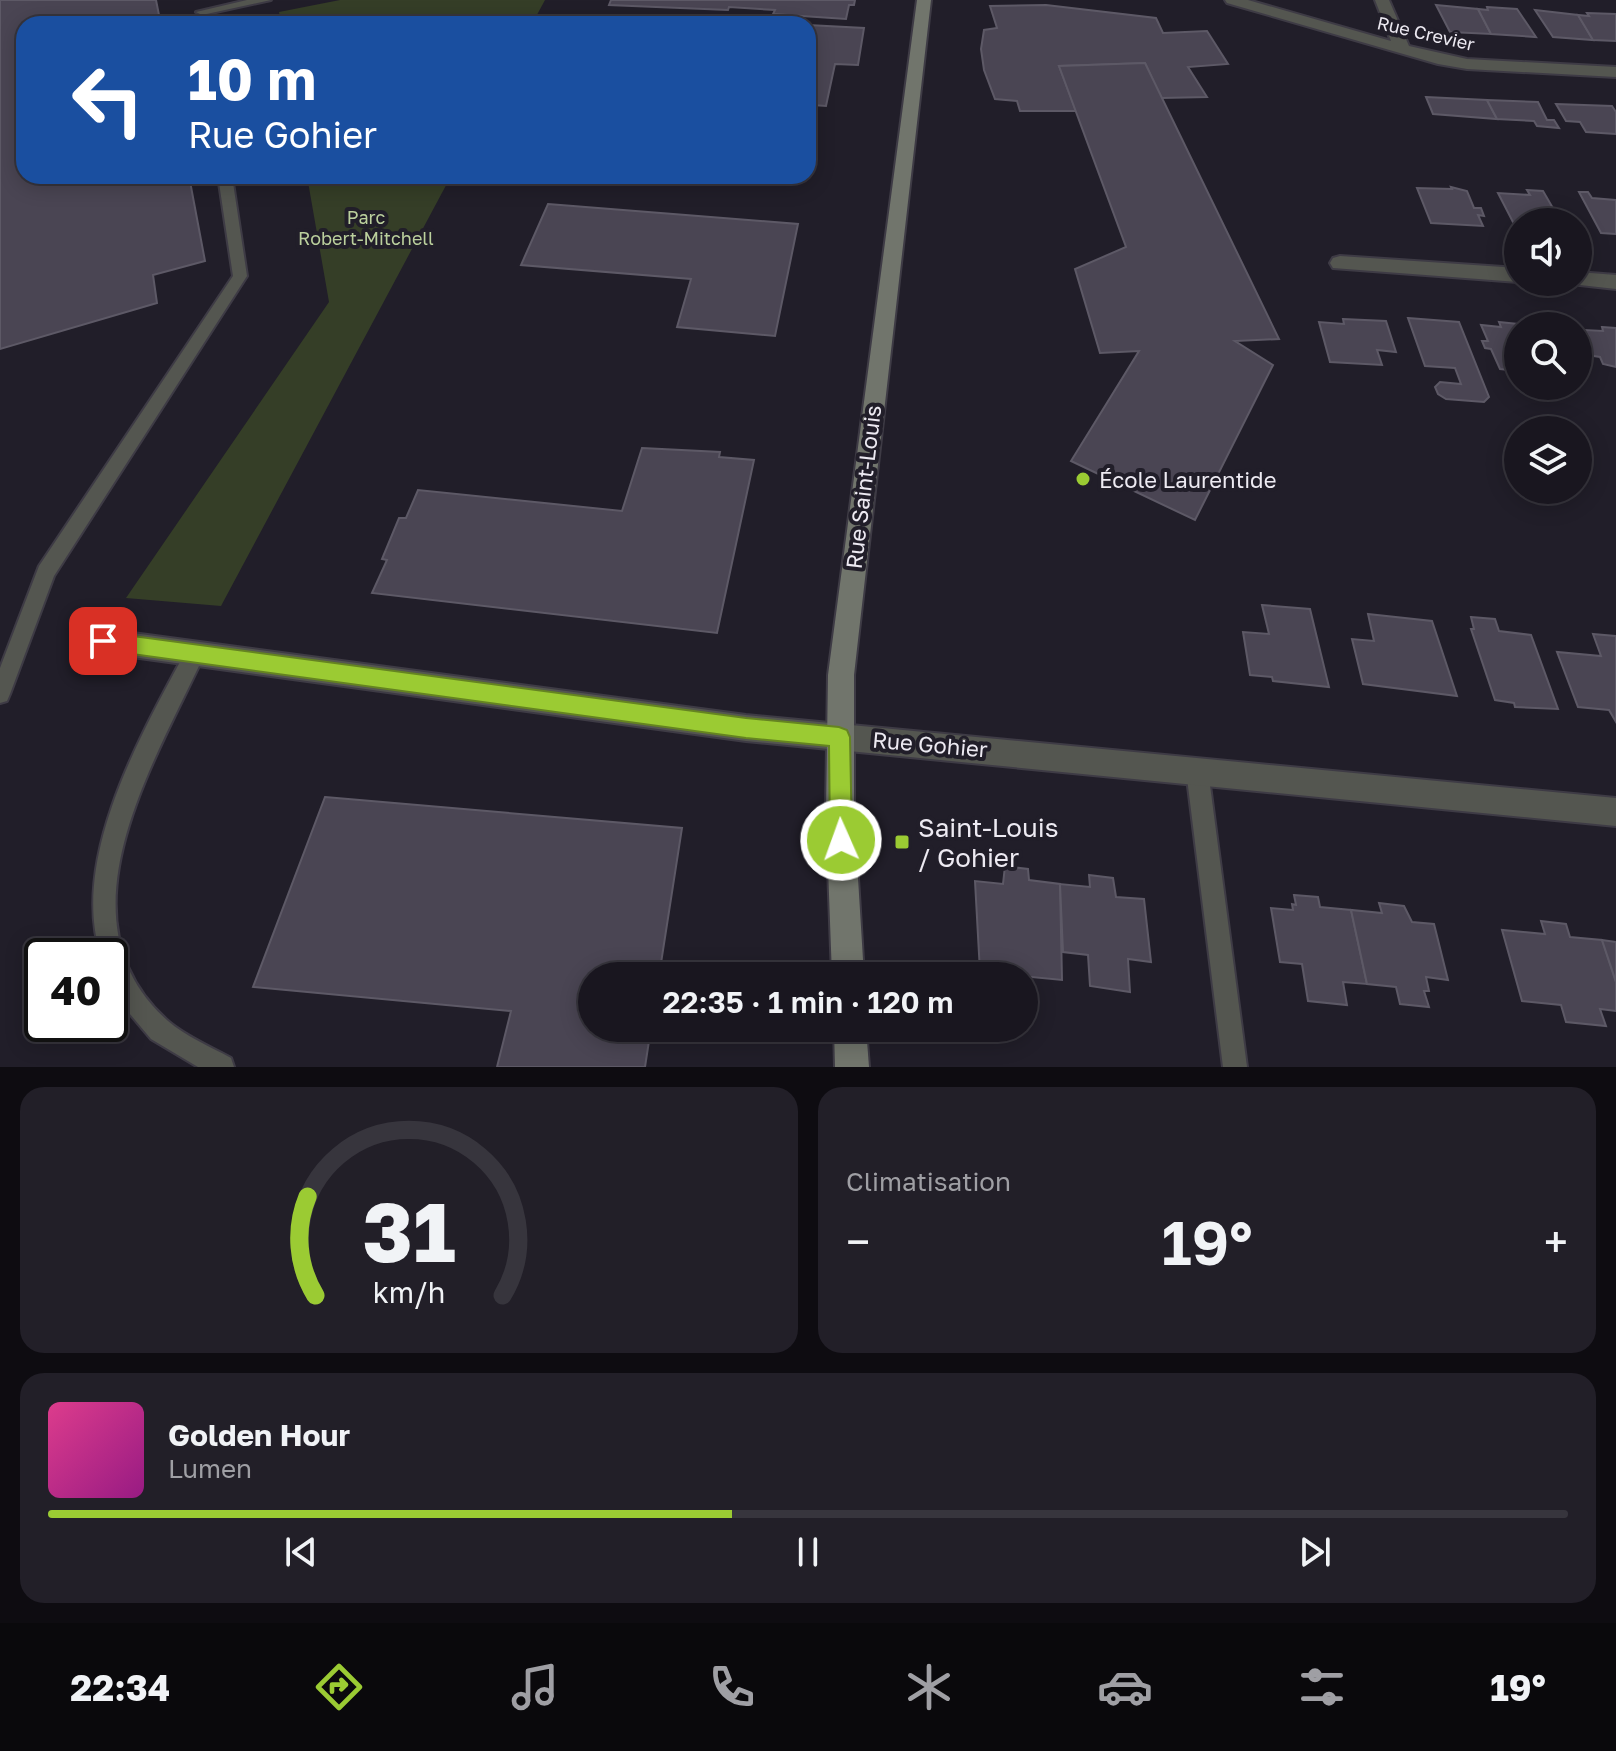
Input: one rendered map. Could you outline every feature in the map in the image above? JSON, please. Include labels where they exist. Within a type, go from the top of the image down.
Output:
[{"type":"street","name":"Rue Saint-Louis","points":[[847,962],[839,737],[842,659],[924,0]]},
{"type":"street","name":"Rue Crevier","points":[[1232,0],[1403,50],[1467,64],[1616,72]]},
{"type":"street","points":[[1382,0],[1403,50]]},
{"type":"street","points":[[1340,263],[1504,274]]},
{"type":"street","points":[[1592,280],[1616,282]]},
{"type":"street","name":"Rue Gohier","points":[[103,641],[746,728],[1616,812]]},
{"type":"street","points":[[851,1042],[852,1067]]},
{"type":"lane","points":[[202,12],[265,0]]},
{"type":"lane","points":[[0,694],[46,572],[240,276],[226,184]]},
{"type":"lane","points":[[195,653],[157,725],[125,797],[107,866],[103,921],[116,971],[136,1008],[179,1048],[222,1067]]},
{"type":"lane","points":[[1197,770],[1235,1067]]},
{"type":"green space","points":[[340,0],[545,0],[536,16],[280,16],[279,12]]},
{"type":"green space","name":"Parc Robert-Mitchell","points":[[308,184],[447,184],[221,606],[126,598],[329,302]]},
{"type":"building","points":[[0,0],[156,0],[159,16],[16,16],[16,184],[191,184],[205,261],[153,275],[157,303],[0,349]]},
{"type":"building","points":[[611,0],[855,0],[854,5],[849,5],[846,19],[773,14],[775,10],[729,7],[728,10],[609,5]]},
{"type":"building","points":[[1046,5],[1156,18],[1163,33],[1207,31],[1228,64],[1188,67],[1207,97],[1161,98],[1145,63],[1059,66],[1076,111],[1020,111],[1017,101],[995,99],[984,70],[981,49],[984,30],[997,28],[990,6]]},
{"type":"building","points":[[1436,5],[1478,9],[1491,34],[1450,32]]},
{"type":"building","points":[[1487,7],[1517,9],[1536,37],[1491,34],[1478,9],[1488,10]]},
{"type":"building","points":[[1535,10],[1578,15],[1593,40],[1553,37]]},
{"type":"building","points":[[1587,13],[1616,14],[1616,41],[1593,40],[1578,15],[1589,16]]},
{"type":"building","points":[[816,25],[864,28],[858,65],[835,64],[826,106],[816,105]]},
{"type":"building","points":[[1145,63],[1279,339],[1235,341],[1273,365],[1195,520],[1071,461],[1139,351],[1100,353],[1075,269],[1126,247],[1059,66]]},
{"type":"building","points":[[1426,97],[1487,100],[1497,119],[1433,114]]},
{"type":"building","points":[[1487,100],[1538,102],[1547,120],[1554,120],[1559,128],[1537,126],[1534,121],[1497,119]]},
{"type":"building","points":[[1556,104],[1612,106],[1616,112],[1616,134],[1586,132],[1580,122],[1566,121]]},
{"type":"building","points":[[1451,187],[1467,191],[1474,208],[1481,208],[1484,216],[1478,215],[1483,226],[1431,223],[1417,188]]},
{"type":"building","points":[[1527,190],[1543,191],[1553,208],[1506,208],[1498,193],[1530,195]]},
{"type":"building","points":[[1579,192],[1588,192],[1592,198],[1616,200],[1616,234],[1601,233],[1592,216],[1592,208],[1588,208]]},
{"type":"building","points":[[548,204],[798,224],[775,336],[677,327],[691,279],[521,265]]},
{"type":"building","points":[[1408,318],[1459,322],[1489,397],[1484,402],[1446,399],[1438,394],[1435,387],[1440,382],[1461,384],[1455,368],[1425,366]]},
{"type":"building","points":[[1343,319],[1386,321],[1396,352],[1377,350],[1382,365],[1330,362],[1319,322],[1344,324]]},
{"type":"building","points":[[1499,322],[1504,323],[1504,369],[1500,369],[1491,349],[1485,348],[1482,341],[1488,341],[1481,325],[1501,327]]},
{"type":"building","points":[[1602,327],[1616,328],[1616,367],[1603,364],[1600,357],[1592,356],[1592,330],[1603,331]]},
{"type":"building","points":[[642,448],[720,452],[719,457],[754,460],[717,633],[372,593],[387,560],[382,559],[399,518],[406,518],[418,490],[622,511]]},
{"type":"building","points":[[1262,605],[1310,609],[1329,687],[1273,681],[1272,677],[1250,675],[1243,632],[1269,634]]},
{"type":"building","points":[[1368,614],[1432,621],[1457,696],[1363,684],[1352,639],[1374,641]]},
{"type":"building","points":[[1471,617],[1495,619],[1499,631],[1531,635],[1558,709],[1515,707],[1514,703],[1495,700],[1471,629],[1474,629]]},
{"type":"building","points":[[1593,634],[1616,636],[1616,722],[1609,710],[1578,707],[1557,652],[1601,656]]},
{"type":"building","points":[[325,797],[682,828],[661,962],[578,962],[578,1042],[649,1042],[645,1067],[497,1067],[511,1011],[253,987]]},
{"type":"building","points":[[1005,866],[1028,869],[1029,880],[1060,884],[1062,980],[1038,978],[1038,962],[979,962],[975,881],[1003,884]]},
{"type":"building","points":[[1089,875],[1113,878],[1116,897],[1144,899],[1151,962],[1128,959],[1130,992],[1090,986],[1088,955],[1063,952],[1060,884],[1090,887]]},
{"type":"building","points":[[1294,895],[1318,897],[1320,907],[1351,910],[1367,984],[1343,982],[1347,1005],[1308,1001],[1302,964],[1280,962],[1271,908],[1293,910],[1292,904],[1296,905]]},
{"type":"building","points":[[1379,903],[1404,906],[1412,922],[1434,924],[1448,980],[1426,977],[1429,991],[1424,991],[1429,1007],[1400,1004],[1396,987],[1367,984],[1351,910],[1382,913]]},
{"type":"building","points":[[1541,921],[1566,924],[1570,937],[1602,940],[1616,982],[1616,1011],[1600,1009],[1606,1026],[1566,1022],[1561,1005],[1522,1001],[1502,930],[1545,934]]},
{"type":"building","points":[[1602,940],[1616,942],[1616,982]]},
{"type":"place","name":"École Laurentide","points":[[1083,479]]},
{"type":"place","name":"Saint-Louis / Gohier","points":[[902,842]]},
{"type":"route","points":[[103,641],[746,728],[839,737],[841,840]]}]
